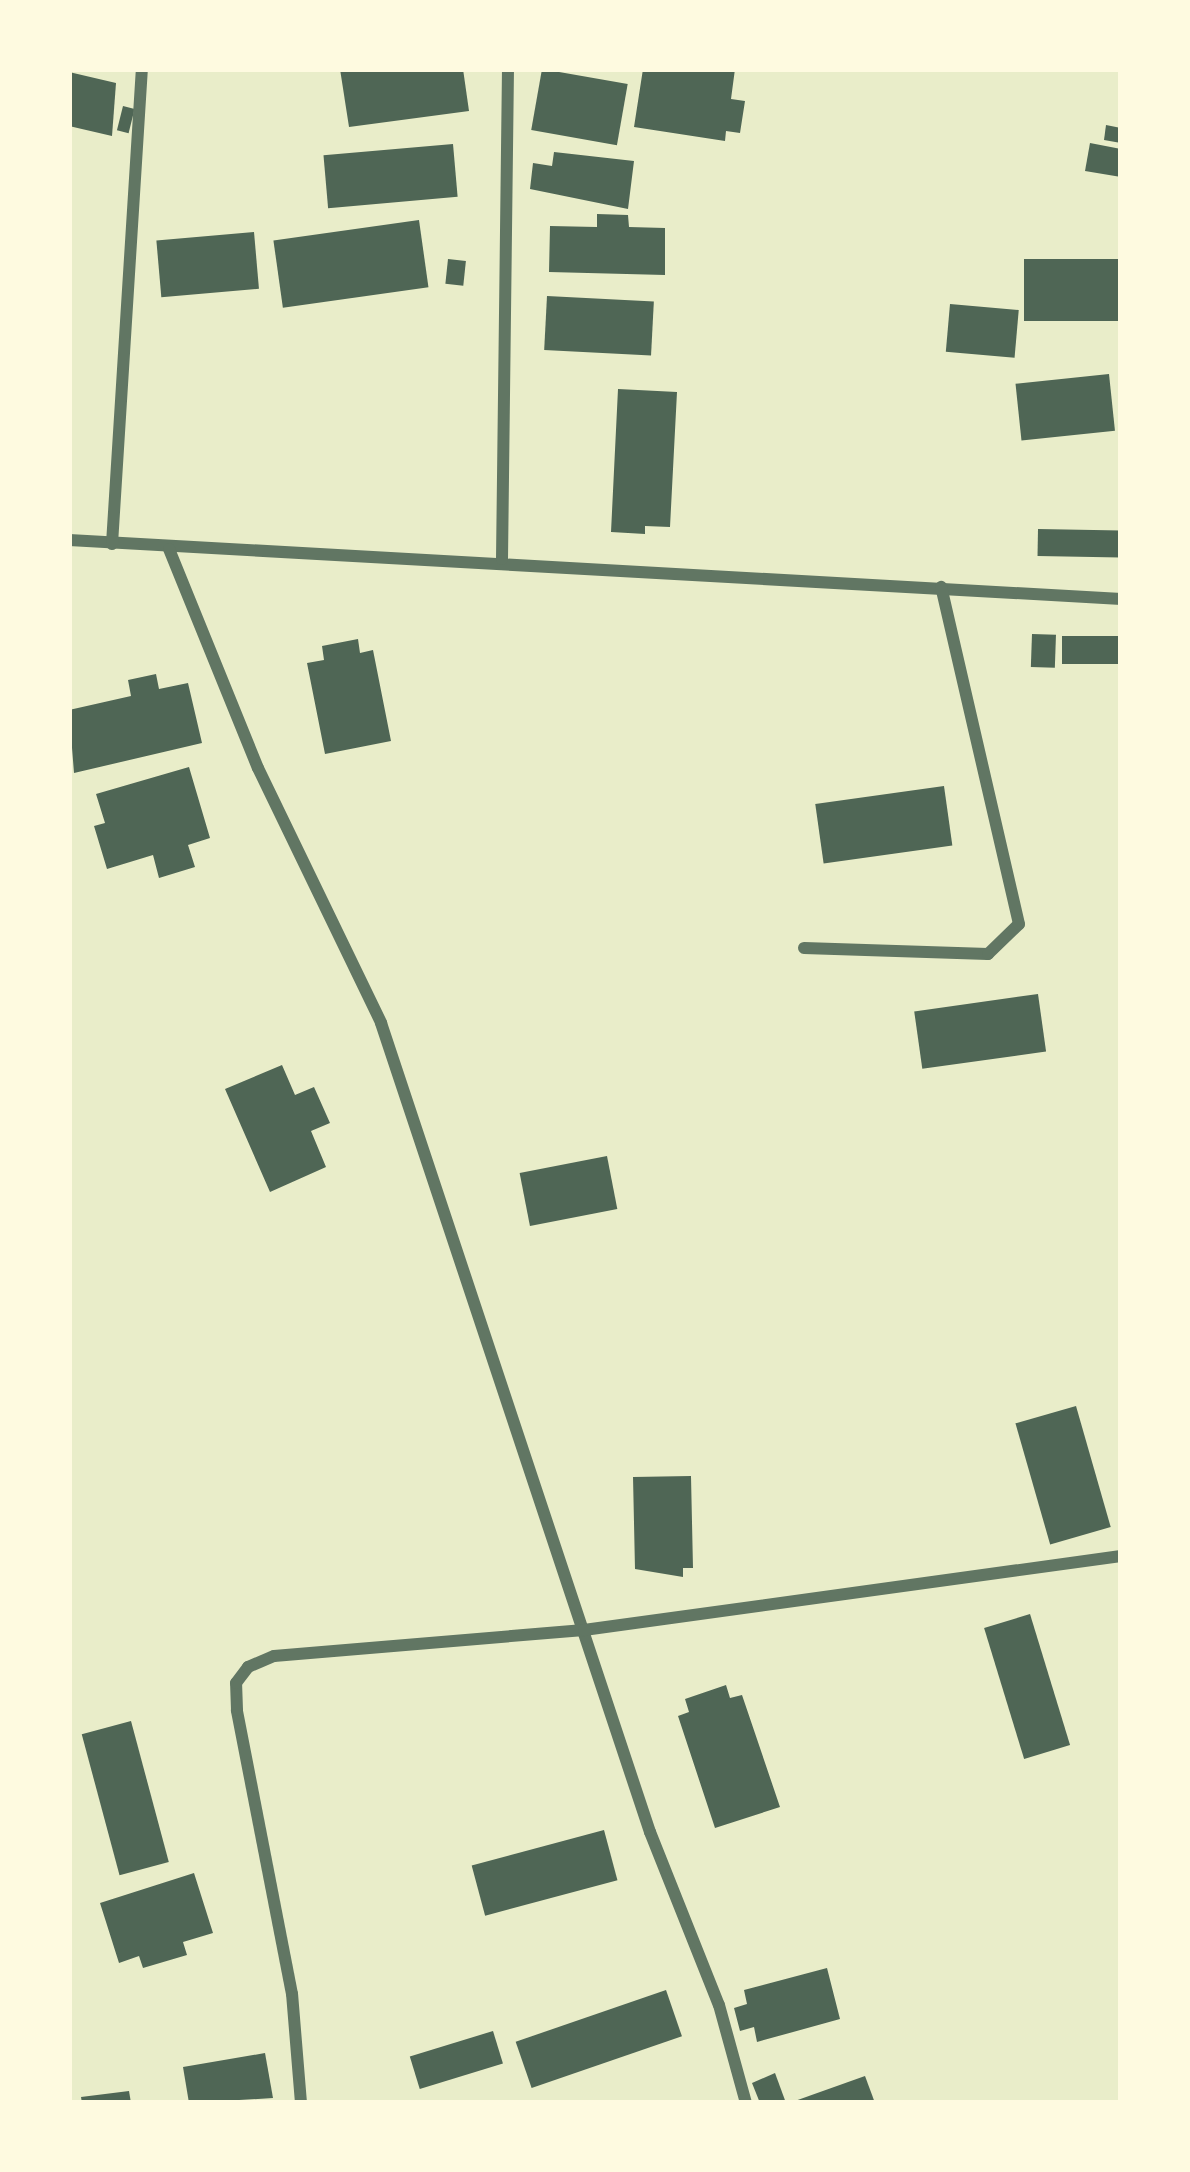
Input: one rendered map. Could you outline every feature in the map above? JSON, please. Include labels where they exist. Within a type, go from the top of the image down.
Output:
[{"type":"street","points":[[112,544],[142,69]]},
{"type":"street","points":[[502,559],[508,69]]},
{"type":"street","points":[[69,540],[169,549],[502,559],[1121,599]]},
{"type":"street","points":[[169,549],[258,768],[381,1023],[650,1832],[719,2006],[746,2103]]},
{"type":"street","points":[[804,948],[988,954],[1019,924],[941,587]]},
{"type":"street","points":[[301,2103],[292,1994],[236,1683],[248,1667],[274,1656],[584,1630],[1121,1556]]},
{"type":"building","points":[[340,69],[463,69],[469,111],[349,127]]},
{"type":"building","points":[[542,69],[628,84],[617,145],[531,130]]},
{"type":"building","points":[[643,69],[735,69],[731,99],[745,101],[740,133],[726,131],[725,141],[634,127]]},
{"type":"building","points":[[69,72],[116,83],[112,136],[69,126]]},
{"type":"building","points":[[123,106],[135,109],[129,133],[117,130]]},
{"type":"building","points":[[1106,125],[1121,128],[1121,143],[1104,140]]},
{"type":"building","points":[[1090,143],[1121,149],[1121,177],[1085,171]]},
{"type":"building","points":[[453,144],[458,197],[328,208],[323,155]]},
{"type":"building","points":[[554,152],[634,161],[628,209],[530,189],[533,163],[552,166]]},
{"type":"building","points":[[597,214],[628,215],[629,227],[665,228],[665,275],[549,272],[550,226],[597,227]]},
{"type":"building","points":[[419,220],[428,287],[283,308],[273,240]]},
{"type":"building","points":[[254,232],[259,289],[161,297],[156,241]]},
{"type":"building","points":[[448,259],[466,261],[463,286],[445,284]]},
{"type":"building","points":[[1024,259],[1121,259],[1121,321],[1024,321]]},
{"type":"building","points":[[547,296],[654,302],[651,356],[544,350]]},
{"type":"building","points":[[950,304],[1019,310],[1015,358],[946,352]]},
{"type":"building","points":[[1109,374],[1115,431],[1021,441],[1016,384]]},
{"type":"building","points":[[618,389],[677,392],[670,527],[645,526],[645,534],[611,532]]},
{"type":"building","points":[[1038,529],[1121,530],[1121,557],[1038,556]]},
{"type":"building","points":[[1032,634],[1056,635],[1055,668],[1031,667]]},
{"type":"building","points":[[1062,636],[1121,636],[1121,664],[1062,664]]},
{"type":"building","points":[[358,639],[360,653],[373,650],[391,741],[325,754],[307,663],[324,660],[322,646]]},
{"type":"building","points":[[156,674],[159,689],[188,683],[202,743],[74,773],[69,710],[131,696],[128,680]]},
{"type":"building","points":[[189,767],[210,838],[188,845],[195,867],[159,878],[153,855],[107,869],[94,826],[105,823],[96,794]]},
{"type":"building","points":[[944,786],[952,845],[824,864],[815,804]]},
{"type":"building","points":[[1038,994],[1046,1051],[922,1069],[914,1011]]},
{"type":"building","points":[[282,1065],[295,1095],[314,1087],[330,1123],[311,1131],[326,1167],[270,1192],[225,1089]]},
{"type":"building","points":[[607,1156],[617,1209],[530,1226],[520,1173]]},
{"type":"building","points":[[1076,1406],[1111,1527],[1050,1544],[1015,1423]]},
{"type":"building","points":[[691,1476],[693,1568],[683,1568],[683,1577],[635,1569],[633,1477]]},
{"type":"building","points":[[1030,1614],[1070,1745],[1024,1759],[984,1628]]},
{"type":"building","points":[[726,1685],[730,1698],[742,1695],[780,1807],[715,1828],[678,1716],[689,1712],[685,1699]]},
{"type":"building","points":[[131,1721],[169,1862],[120,1875],[82,1734]]},
{"type":"building","points":[[604,1830],[617,1880],[485,1916],[472,1865]]},
{"type":"building","points":[[194,1873],[213,1933],[183,1942],[187,1955],[143,1968],[139,1956],[119,1963],[100,1903]]},
{"type":"building","points":[[827,1968],[840,2019],[757,2042],[754,2027],[740,2031],[734,2008],[747,2004],[744,1990]]},
{"type":"building","points":[[666,1990],[682,2036],[532,2088],[516,2042]]},
{"type":"building","points":[[493,2031],[503,2064],[420,2089],[410,2056]]},
{"type":"building","points":[[265,2053],[273,2098],[189,2103],[183,2067]]},
{"type":"building","points":[[775,2073],[786,2103],[760,2103],[752,2083]]},
{"type":"building","points":[[865,2076],[875,2103],[792,2103],[792,2102]]},
{"type":"building","points":[[129,2091],[131,2103],[82,2103],[81,2097]]}]
